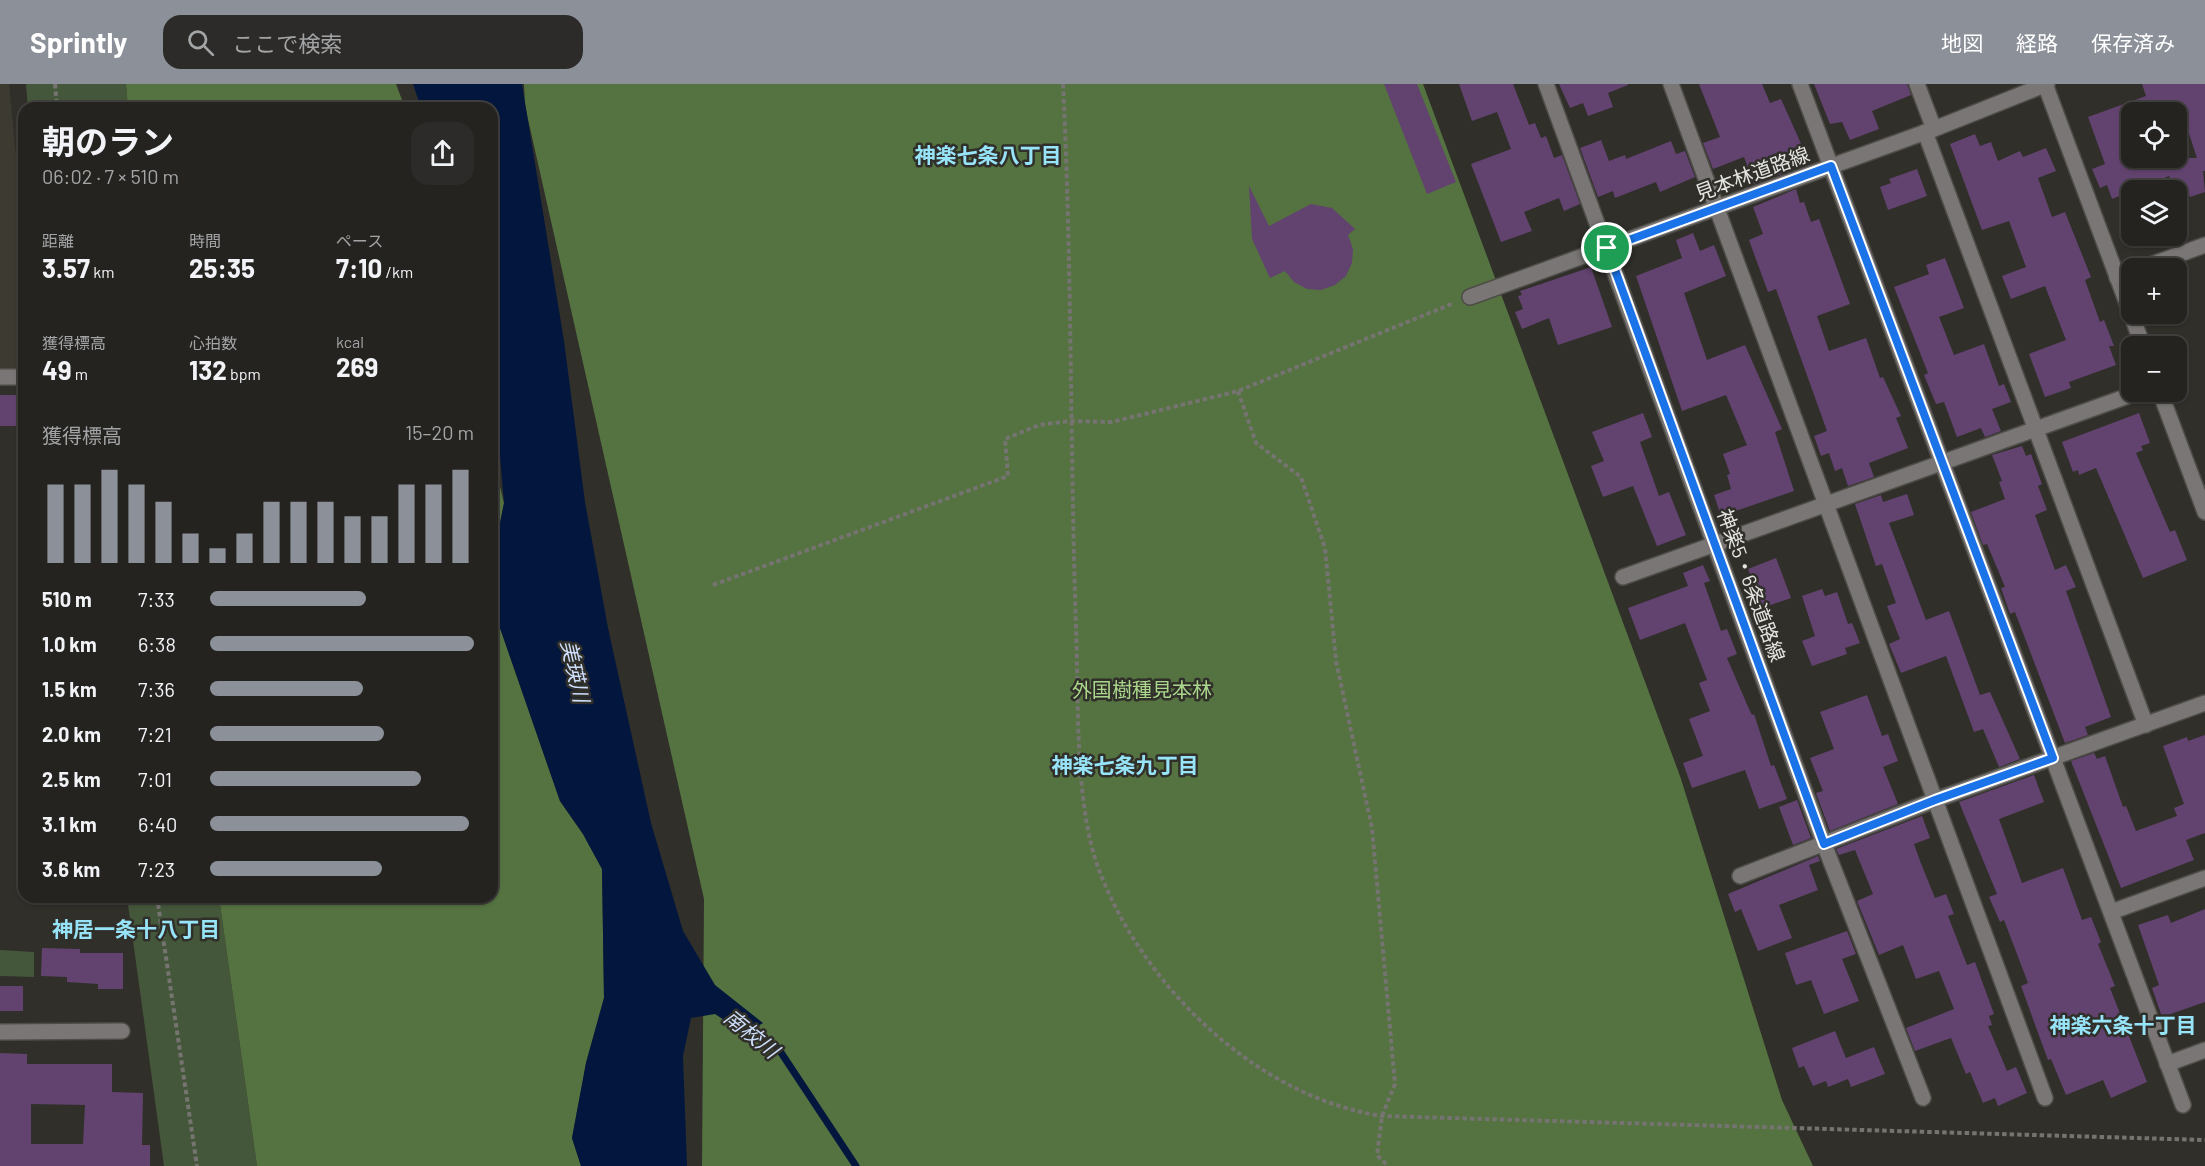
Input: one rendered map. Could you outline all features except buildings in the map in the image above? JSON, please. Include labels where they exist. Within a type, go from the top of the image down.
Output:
[{"type":"street","name":"神楽5・6条道路線","points":[[1545,84],[1824,844],[1923,1098]]},
{"type":"street","points":[[1671,84],[2045,1098]]},
{"type":"street","points":[[1800,84],[2183,1105]]},
{"type":"street","points":[[1917,84],[1929,130],[2034,430],[2146,725]]},
{"type":"street","name":"見本林道路線","points":[[1470,297],[1929,130],[2046,84]]},
{"type":"street","points":[[2046,84],[2121,268]]},
{"type":"street","points":[[2169,258],[2205,245]]},
{"type":"street","points":[[0,377],[18,377]]},
{"type":"street","points":[[1623,577],[1827,506],[1942,462],[2121,399]]},
{"type":"street","points":[[2164,402],[2205,512]]},
{"type":"street","points":[[1740,876],[1935,800],[2205,703]]},
{"type":"street","points":[[2110,912],[2205,878]]},
{"type":"street","points":[[0,1032],[122,1031]]},
{"type":"street","points":[[2167,1064],[2205,1050]]},
{"type":"path","points":[[55,84],[56,102]]},
{"type":"path","points":[[1063,84],[1070,421],[1084,805],[1099,869],[1133,940],[1169,990],[1216,1035],[1284,1082],[1359,1113],[1382,1116],[2205,1140]]},
{"type":"path","points":[[713,585],[1008,476],[1005,440],[1039,425],[1070,421],[1112,422],[1238,391],[1470,297]]},
{"type":"path","points":[[1238,391],[1256,444],[1301,477],[1325,548],[1336,661],[1372,828],[1395,1084],[1382,1116],[1377,1155],[1388,1166]]},
{"type":"path","points":[[158,903],[197,1166]]},
{"type":"shaded area","points":[[0,84],[9,84],[18,178],[18,377],[0,377]]},
{"type":"green space","points":[[26,84],[126,84],[128,102],[28,102]]},
{"type":"green space","points":[[126,84],[396,84],[403,102],[128,102]]},
{"type":"green space","name":"外国樹種見本林","points":[[524,84],[1423,84],[1680,776],[1782,1100],[1813,1166],[702,1166],[704,899],[525,106]]},
{"type":"green space","points":[[498,478],[504,503],[498,533]]},
{"type":"green space","points":[[498,533],[500,628],[560,801],[583,834],[602,869],[604,998],[586,1063],[572,1138],[581,1166],[257,1166],[220,903],[498,903]]},
{"type":"green space","points":[[128,903],[220,903],[257,1166],[164,1166]]},
{"type":"green space","points":[[0,950],[34,952],[34,977],[0,976]]},
{"type":"water","name":"美瑛川","points":[[413,84],[522,84],[564,341],[585,502],[608,628],[651,823],[683,931],[715,985],[763,1023],[745,1034],[715,1014],[691,1018],[683,1056],[687,1166],[581,1166],[572,1138],[586,1063],[604,998],[602,869],[583,834],[560,801],[500,628],[498,533],[504,503],[498,440],[498,102],[419,102]]},
{"type":"waterway","name":"南校川","points":[[746,1026],[778,1048],[856,1166]]},
{"type":"district","name":"神楽七条八丁目","points":[[988,154]]},
{"type":"district","name":"神楽七条九丁目","points":[[1125,764]]},
{"type":"district","name":"神居一条十八丁目","points":[[136,928]]},
{"type":"district","name":"神楽六条十丁目","points":[[2123,1024]]},
{"type":"route","points":[[1831,166],[2053,758],[1935,800],[1824,844],[1607,248],[1831,166]]}]
